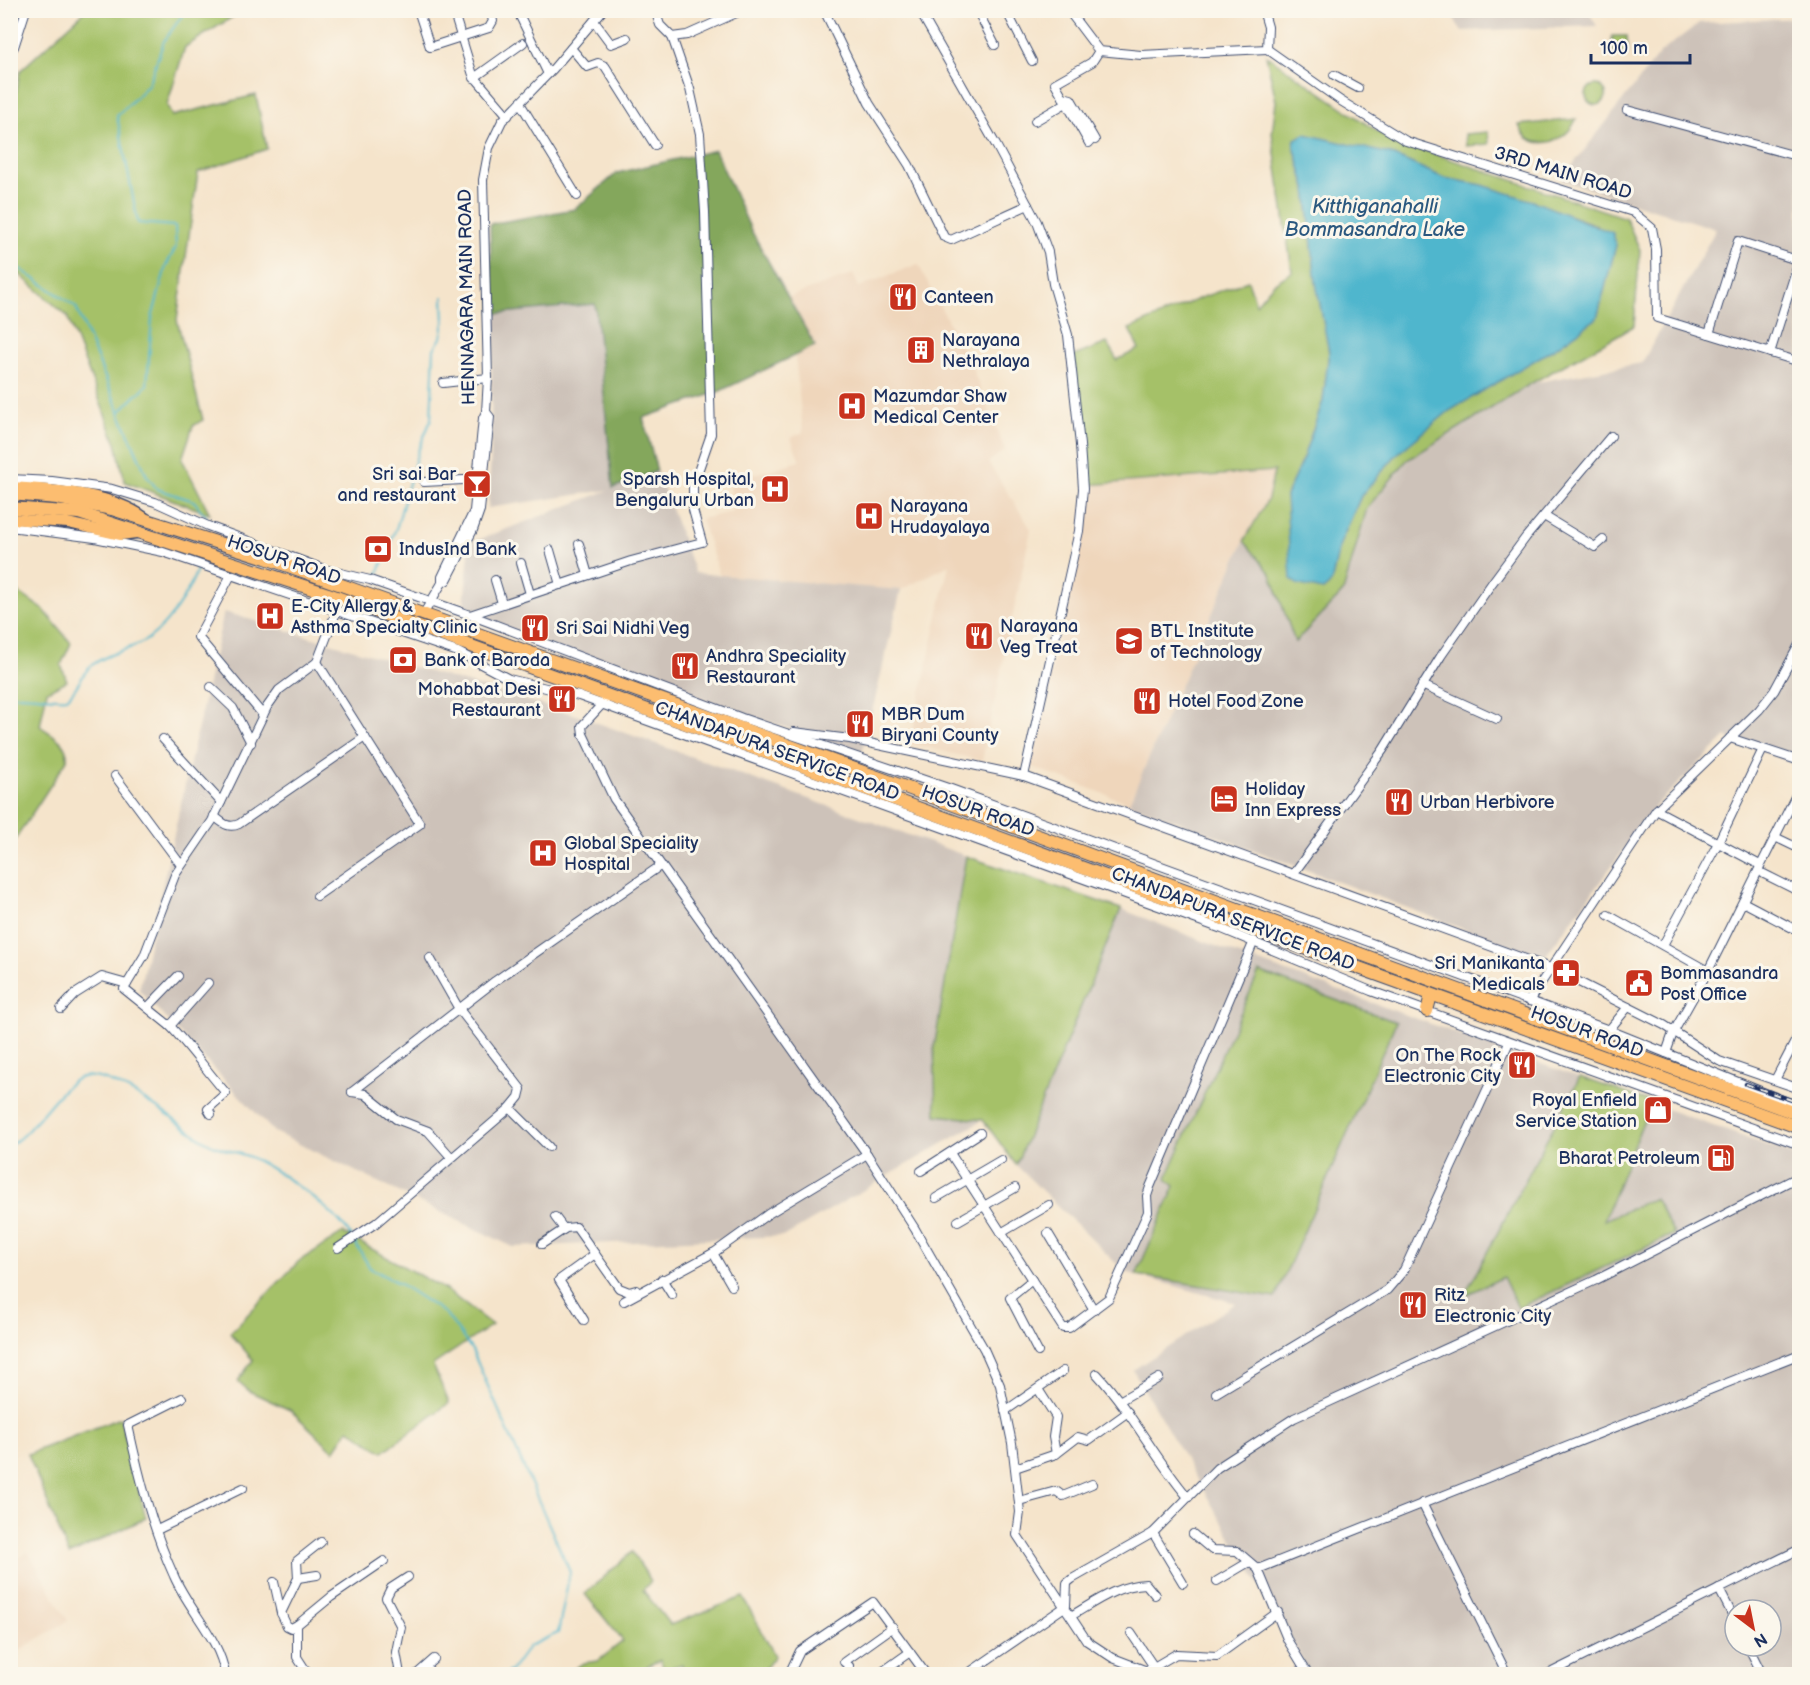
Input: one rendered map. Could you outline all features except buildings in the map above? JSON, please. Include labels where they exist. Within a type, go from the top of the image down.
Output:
[{"type":"highway","name":"HOSUR ROAD","points":[[10,494],[57,498],[112,509],[202,536],[216,532],[424,613],[1030,826],[1800,1115]]},
{"type":"highway","name":"HOSUR ROAD","points":[[10,508],[78,513],[212,554],[605,700],[1800,1128]]},
{"type":"highway","points":[[1431,995],[1431,1013]]},
{"type":"main road","points":[[10,487],[68,492],[129,506],[146,519]]},
{"type":"main road","points":[[10,519],[68,523],[120,535],[143,532]]},
{"type":"street","points":[[10,49],[14,47],[27,10]]},
{"type":"street","points":[[418,10],[430,47],[460,39],[493,26],[490,10]]},
{"type":"street","points":[[453,10],[460,39],[474,78],[508,116]]},
{"type":"street","points":[[517,10],[548,74]]},
{"type":"street","name":"HENNAGARA MAIN ROAD","points":[[424,613],[442,583],[442,577],[472,517],[481,479],[483,418],[486,412],[489,378],[483,180],[489,148],[502,121],[548,74],[603,10]]},
{"type":"street","points":[[470,615],[588,575],[702,542],[693,510],[693,486],[711,434],[705,212],[700,134],[690,89],[672,38],[660,25],[655,10]]},
{"type":"street","points":[[672,38],[687,35],[743,10]]},
{"type":"street","points":[[824,10],[869,103],[909,165],[944,237],[951,240],[1028,205]]},
{"type":"street","points":[[919,10],[1028,205],[1048,252],[1053,284],[1068,335],[1078,407],[1083,489],[1079,531],[1024,776]]},
{"type":"street","points":[[977,10],[995,45]]},
{"type":"street","points":[[1006,10],[1032,61]]},
{"type":"street","points":[[1068,10],[1099,51],[1141,55],[1267,49],[1268,27],[1263,10]]},
{"type":"street","points":[[594,21],[611,44],[627,38]]},
{"type":"street","points":[[474,78],[522,43]]},
{"type":"street","points":[[571,48],[587,67],[598,63],[605,66],[655,145]]},
{"type":"street","name":"3RD MAIN ROAD","points":[[1267,49],[1341,101],[1406,141],[1633,212],[1652,228],[1656,249],[1657,318],[1800,362]]},
{"type":"street","points":[[1064,100],[1054,82],[1092,62],[1099,51]]},
{"type":"street","points":[[1334,75],[1358,88]]},
{"type":"street","points":[[1035,121],[1064,100],[1071,99],[1092,142]]},
{"type":"street","points":[[520,103],[577,196]]},
{"type":"street","points":[[1627,110],[1800,158]]},
{"type":"street","points":[[1709,334],[1738,242],[1799,261],[1770,353]]},
{"type":"street","points":[[443,383],[489,378]]},
{"type":"street","points":[[1294,873],[1383,750],[1422,685],[1492,583],[1611,436]]},
{"type":"street","points":[[10,479],[52,481],[112,489],[155,502],[216,532],[324,569],[370,580],[470,615],[742,718],[915,777],[1030,826],[1609,1030],[1800,1107]]},
{"type":"street","points":[[424,482],[481,479]]},
{"type":"street","points":[[1544,516],[1595,547],[1603,540]]},
{"type":"street","name":"CHANDAPURA SERVICE ROAD","points":[[10,527],[125,544],[192,562],[458,652],[509,679],[605,700],[1254,941],[1431,1013],[1800,1145]]},
{"type":"street","points":[[579,544],[588,575]]},
{"type":"street","points":[[550,550],[560,585]]},
{"type":"street","points":[[521,563],[530,594]]},
{"type":"street","points":[[231,575],[198,637],[263,715]]},
{"type":"street","points":[[495,580],[502,603]]},
{"type":"street","points":[[211,1114],[208,1109],[226,1093],[200,1064],[196,1053],[170,1026],[124,989],[144,956],[181,865],[214,816],[263,715],[279,690],[317,662],[337,610]]},
{"type":"street","points":[[1529,1001],[1553,969],[1622,859],[1656,810],[1730,738],[1774,691],[1800,643]]},
{"type":"street","points":[[317,662],[420,824],[317,896]]},
{"type":"street","points":[[1422,685],[1497,719]]},
{"type":"street","points":[[211,687],[233,708],[251,743]]},
{"type":"street","points":[[605,700],[582,726],[585,742],[614,799],[867,1154],[915,1229],[984,1349],[1000,1385],[1005,1411],[1019,1501],[1017,1534],[1087,1641],[1113,1658],[1151,1671]]},
{"type":"street","points":[[790,733],[805,732],[850,739],[1024,776],[1553,969],[1664,1025],[1719,1061],[1800,1089]]},
{"type":"street","points":[[214,816],[225,825],[232,827],[239,824],[365,737]]},
{"type":"street","points":[[1730,738],[1800,761]]},
{"type":"street","points":[[163,739],[220,802]]},
{"type":"street","points":[[1662,945],[1718,843],[1763,749]]},
{"type":"street","points":[[115,776],[181,865]]},
{"type":"street","points":[[1666,1053],[1673,1033],[1762,870],[1775,837],[1796,804],[1800,787]]},
{"type":"street","points":[[1656,810],[1718,843],[1800,892]]},
{"type":"street","points":[[1775,837],[1800,849]]},
{"type":"street","points":[[451,1157],[428,1131],[396,1119],[365,1094],[352,1092],[495,981],[660,866]]},
{"type":"street","points":[[1743,902],[1800,932]]},
{"type":"street","points":[[1608,915],[1708,971]]},
{"type":"street","points":[[950,1153],[1065,1329],[1094,1310],[1109,1298],[1148,1212],[1146,1196],[1254,941]]},
{"type":"street","points":[[338,1248],[376,1223],[510,1108],[519,1097],[521,1089],[459,1009],[430,958]]},
{"type":"street","points":[[148,1007],[178,976]]},
{"type":"street","points":[[61,1009],[75,994],[102,977],[127,984]]},
{"type":"street","points":[[170,1026],[208,983]]},
{"type":"street","points":[[1609,1030],[1628,1007]]},
{"type":"street","points":[[1775,1080],[1800,1032]]},
{"type":"street","points":[[1216,1393],[1387,1290],[1404,1270],[1509,1042]]},
{"type":"street","points":[[1713,1073],[1719,1061]]},
{"type":"street","points":[[510,1108],[549,1147]]},
{"type":"street","points":[[921,1171],[980,1133]]},
{"type":"street","points":[[624,1301],[711,1253],[768,1214],[867,1154]]},
{"type":"street","points":[[936,1198],[1001,1160]]},
{"type":"street","points":[[1066,1606],[1067,1583],[1071,1579],[1153,1533],[1218,1467],[1294,1418],[1596,1280],[1800,1176]]},
{"type":"street","points":[[958,1221],[1015,1188]]},
{"type":"street","points":[[1001,1233],[1049,1205]]},
{"type":"street","points":[[555,1217],[564,1229]]},
{"type":"street","points":[[542,1244],[564,1229],[576,1227],[619,1288],[629,1292],[703,1252],[711,1253]]},
{"type":"street","points":[[1048,1233],[1094,1310]]},
{"type":"street","points":[[711,1253],[732,1286]]},
{"type":"street","points":[[584,1320],[559,1280],[595,1254]]},
{"type":"street","points":[[662,1279],[672,1295]]},
{"type":"street","points":[[1032,1280],[1010,1298],[1038,1352]]},
{"type":"street","points":[[1258,1569],[1800,1354]]},
{"type":"street","points":[[1005,1411],[1063,1371]]},
{"type":"street","points":[[1097,1374],[1121,1400],[1167,1473],[1187,1496]]},
{"type":"street","points":[[1121,1400],[1159,1378]]},
{"type":"street","points":[[1038,1389],[1056,1417],[1053,1437],[1056,1454]]},
{"type":"street","points":[[182,1398],[128,1425],[141,1483],[174,1577],[209,1636],[225,1674]]},
{"type":"street","points":[[1015,1468],[1056,1454],[1078,1437],[1089,1440],[1128,1412]]},
{"type":"street","points":[[1019,1501],[1056,1491],[1063,1496],[1092,1484]]},
{"type":"street","points":[[157,1530],[243,1488]]},
{"type":"street","points":[[1422,1503],[1506,1674]]},
{"type":"street","points":[[1153,1533],[1183,1582]]},
{"type":"street","points":[[1193,1534],[1212,1550],[1237,1551],[1258,1569],[1278,1612],[1288,1641],[1308,1674]]},
{"type":"street","points":[[281,1613],[298,1578],[297,1561],[321,1542]]},
{"type":"street","points":[[1548,1674],[1800,1549]]},
{"type":"street","points":[[274,1582],[281,1613],[286,1626],[291,1628],[384,1561]]},
{"type":"street","points":[[1217,1581],[1249,1562]]},
{"type":"street","points":[[298,1578],[317,1575]]},
{"type":"street","points":[[400,1674],[396,1652],[401,1627],[386,1598],[392,1588],[408,1577]]},
{"type":"street","points":[[1071,1616],[1114,1590],[1131,1584],[1146,1584],[1155,1595]]},
{"type":"street","points":[[1719,1589],[1724,1598]]},
{"type":"street","points":[[789,1674],[800,1651],[873,1602],[926,1674]]},
{"type":"street","points":[[967,1674],[1066,1606]]},
{"type":"street","points":[[1151,1671],[1168,1657],[1176,1654],[1217,1656],[1278,1612]]},
{"type":"street","points":[[297,1625],[297,1658],[308,1674]]},
{"type":"street","points":[[845,1674],[849,1666],[844,1662],[893,1627]]},
{"type":"street","points":[[1131,1633],[1151,1671]]},
{"type":"street","points":[[879,1674],[910,1652]]},
{"type":"street","points":[[1754,1658],[1762,1674]]},
{"type":"street","points":[[417,1674],[434,1659]]},
{"type":"shaded area","points":[[1450,11],[1588,11],[1597,26],[1461,31]]},
{"type":"shaded area","points":[[1799,18],[1799,766],[1726,737],[1658,803],[1543,959],[1129,803],[1244,541],[1271,573],[1295,641],[1354,548],[1367,508],[1407,460],[1532,383],[1642,363],[1716,229],[1561,180],[1660,53],[1699,23]]},
{"type":"shaded area","name":"Narayana Hrudayalaya","points":[[918,264],[970,363],[1005,450],[988,462],[1031,529],[982,761],[910,743],[949,565],[901,590],[720,576],[701,519],[732,512],[730,481],[800,461],[791,438],[803,432],[795,355],[815,345],[789,297],[853,274],[859,287]]},
{"type":"shaded area","points":[[595,303],[613,488],[657,471],[695,573],[901,590],[862,754],[463,615],[470,543],[609,490],[488,508],[491,454],[492,314]]},
{"type":"shaded area","name":"BTL Institute of Technology","points":[[1274,471],[1268,499],[1244,541],[1129,803],[1029,766],[1087,518],[1087,485]]},
{"type":"shaded area","points":[[224,612],[573,714],[1119,911],[1121,909],[1218,947],[1799,1157],[1799,1674],[1285,1674],[1303,1660],[1133,1370],[1236,1303],[1125,1272],[1016,1165],[983,1120],[785,1236],[513,1247],[274,1132],[139,990]]},
{"type":"shaded area","points":[[28,1552],[68,1621],[11,1655],[11,1563]]},
{"type":"green space","points":[[85,11],[242,11],[185,47],[167,105],[172,116],[256,95],[267,149],[198,172],[177,320],[203,420],[193,426],[182,459],[210,514],[125,482],[116,443],[67,316],[11,267],[11,121],[20,71]]},
{"type":"green space","points":[[1612,36],[1627,36],[1628,53],[1613,53]]},
{"type":"green space","points":[[1266,55],[1387,138],[1626,218],[1640,250],[1634,326],[1532,383],[1407,460],[1367,508],[1343,592],[1295,642],[1271,574],[1244,541],[1268,499],[1274,471],[1087,485],[1074,356],[1107,343],[1117,360],[1139,349],[1129,329],[1203,297],[1248,281],[1256,304],[1273,284],[1292,272],[1272,133],[1276,101]],"holes":[[[1294,146],[1390,154],[1444,178],[1482,185],[1597,225],[1616,245],[1597,318],[1555,348],[1449,411],[1396,455],[1361,496],[1340,544],[1331,583],[1323,590],[1297,584],[1286,496],[1303,458],[1323,401],[1329,352],[1316,282],[1306,188]]]},
{"type":"green space","points":[[1596,85],[1603,88],[1606,95],[1603,102],[1596,105],[1589,102],[1586,95],[1589,88]]},
{"type":"green space","points":[[1576,119],[1565,135],[1548,142],[1530,140],[1519,125]]},
{"type":"green space","points":[[1488,132],[1489,144],[1466,146],[1465,134]]},
{"type":"green space","points":[[715,150],[751,230],[815,346],[718,392],[643,418],[657,471],[613,488],[595,304],[492,314],[490,224],[575,209],[617,173]]},
{"type":"green space","points":[[11,587],[44,610],[71,643],[61,665],[67,681],[47,691],[40,726],[62,744],[67,760],[11,846]]},
{"type":"green space","points":[[966,856],[1121,909],[1016,1165],[983,1120],[936,1115],[934,1049]]},
{"type":"green space","points":[[1259,972],[1396,1022],[1275,1298],[1136,1275],[1175,1186],[1166,1179]]},
{"type":"green space","points":[[1580,1077],[1651,1102],[1604,1220],[1655,1198],[1674,1234],[1518,1308],[1503,1277],[1464,1296]]},
{"type":"green space","points":[[343,1233],[446,1290],[492,1325],[433,1365],[449,1403],[383,1452],[349,1429],[334,1451],[290,1410],[249,1391],[238,1381],[253,1360],[230,1333],[299,1261]]},
{"type":"green space","points":[[120,1418],[146,1518],[69,1555],[28,1454]]},
{"type":"green space","points":[[632,1552],[651,1581],[643,1590],[670,1625],[743,1597],[775,1656],[761,1674],[684,1674],[682,1664],[665,1670],[660,1660],[647,1666],[650,1674],[568,1674],[583,1663],[598,1661],[623,1641],[585,1594]]},
{"type":"water","name":"Kitthiganahalli Bommasandra Lake","points":[[1305,134],[1390,154],[1444,178],[1482,185],[1536,202],[1613,233],[1616,245],[1597,318],[1555,348],[1449,411],[1396,455],[1361,496],[1340,544],[1331,583],[1323,590],[1297,584],[1291,579],[1286,496],[1303,458],[1323,401],[1329,352],[1316,283],[1306,188],[1294,146],[1295,139]]},
{"type":"waterway","points":[[186,10],[164,41],[148,85],[117,116],[138,223],[175,226],[176,247],[166,266],[152,318],[147,385],[119,412],[147,476],[157,489],[194,501],[207,518],[206,523]]},
{"type":"waterway","points":[[10,262],[76,307],[119,411]]},
{"type":"waterway","points":[[377,576],[397,526],[418,451],[431,420],[434,349],[441,338],[444,322],[443,297]]},
{"type":"waterway","points":[[10,696],[67,698],[92,665],[109,655],[139,644],[158,631],[182,600],[198,567]]},
{"type":"waterway","points":[[10,1145],[29,1129],[65,1088],[82,1077],[95,1077],[128,1090],[211,1144],[250,1157],[281,1174],[321,1204],[351,1236]]},
{"type":"waterway","points":[[354,1241],[370,1268],[400,1284],[446,1314],[472,1350],[570,1572],[558,1633],[529,1646],[511,1671],[505,1674]]},
{"type":"railway","points":[[1746,1084],[1800,1103]]},
{"type":"place","name":"Canteen","points":[[903,297]]},
{"type":"place","name":"Narayana Nethralaya","points":[[921,350]]},
{"type":"place","name":"Mazumdar Shaw Medical Center","points":[[852,406]]},
{"type":"place","name":"Sri sai Bar and restaurant","points":[[477,484]]},
{"type":"place","name":"Sparsh Hospital, Bengaluru Urban","points":[[775,489]]},
{"type":"place","name":"Narayana Hrudayalaya","points":[[869,516]]},
{"type":"place","name":"IndusInd Bank","points":[[378,549]]},
{"type":"place","name":"E-City Allergy & Asthma Specialty Clinic","points":[[270,616]]},
{"type":"place","name":"Sri Sai Nidhi Veg","points":[[535,628]]},
{"type":"place","name":"Narayana Veg Treat","points":[[979,636]]},
{"type":"place","name":"BTL Institute of Technology","points":[[1129,641]]},
{"type":"place","name":"Bank of Baroda","points":[[403,660]]},
{"type":"place","name":"Andhra Speciality Restaurant","points":[[685,666]]},
{"type":"place","name":"Mohabbat Desi Restaurant","points":[[562,699]]},
{"type":"place","name":"Hotel Food Zone","points":[[1147,701]]},
{"type":"place","name":"MBR Dum Biryani County","points":[[860,724]]},
{"type":"place","name":"Holiday Inn Express","points":[[1224,799]]},
{"type":"place","name":"Urban Herbivore","points":[[1399,802]]},
{"type":"place","name":"Global Speciality Hospital","points":[[543,853]]},
{"type":"place","name":"Sri Manikanta Medicals","points":[[1566,973]]},
{"type":"place","name":"Bommasandra Post Office","points":[[1639,983]]},
{"type":"place","name":"On The Rock Electronic City","points":[[1522,1065]]},
{"type":"place","name":"Royal Enfield Service Station","points":[[1658,1110]]},
{"type":"place","name":"Bharat Petroleum","points":[[1721,1158]]},
{"type":"place","name":"Ritz Electronic City","points":[[1413,1305]]}]
